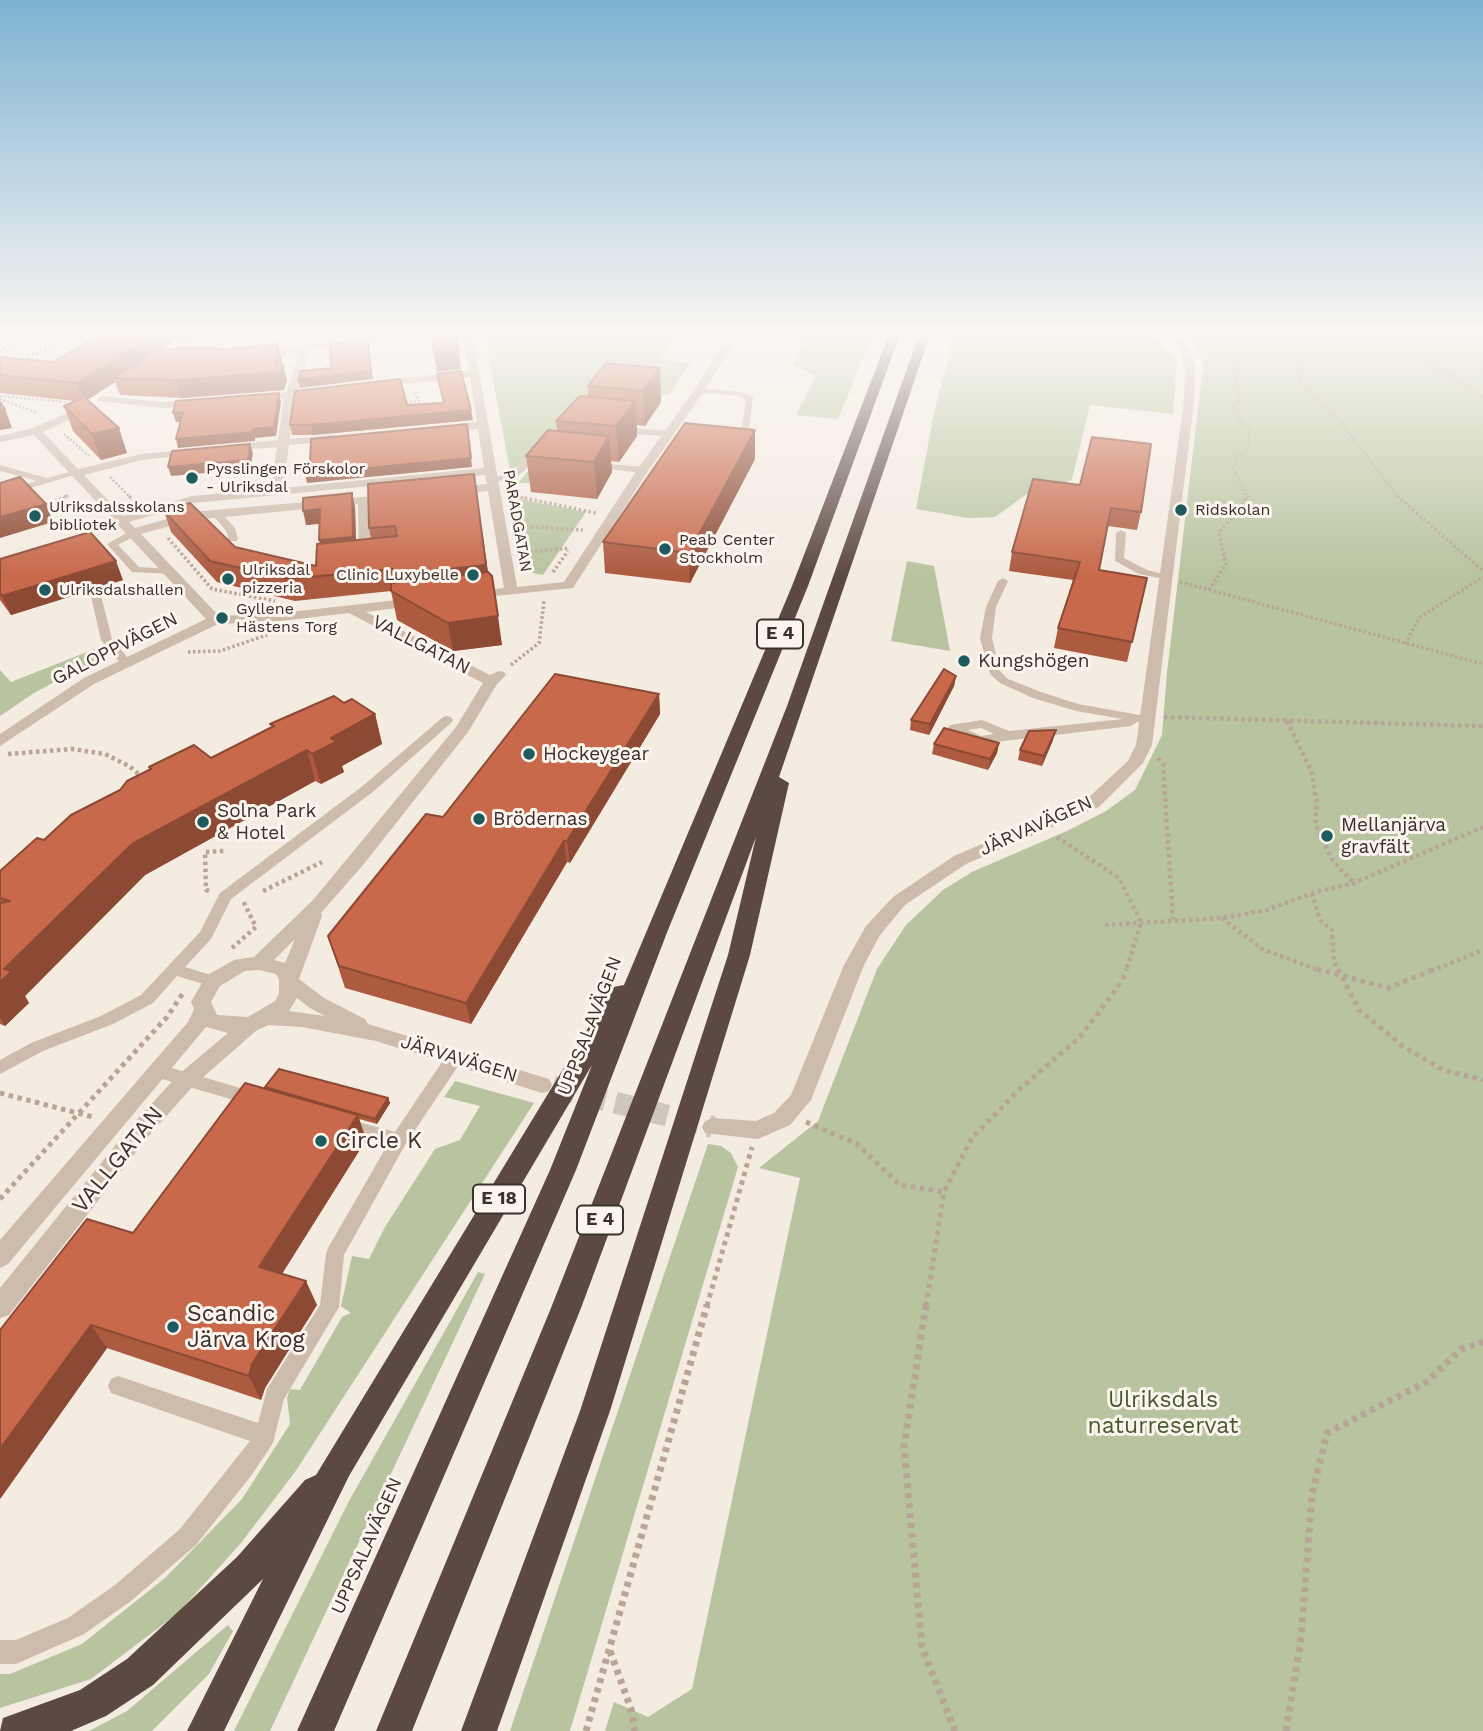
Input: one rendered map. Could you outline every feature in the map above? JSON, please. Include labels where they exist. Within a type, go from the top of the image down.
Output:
[{"type":"highway","name":"UPPSALAVÄGEN","points":[[315,1731],[563,1170],[657,930],[800,586],[865,413]]},
{"type":"highway","name":"E 4","points":[[394,1731],[566,1308],[796,706],[898,413]]},
{"type":"highway","name":"E 4","points":[[479,1731],[596,1411],[731,981],[796,706]]},
{"type":"highway","name":"E 18","points":[[16,1731],[49,1722],[93,1703],[140,1672],[248,1569],[338,1465],[543,1127],[657,930]]},
{"type":"highway","points":[[205,1731],[338,1465]]},
{"type":"street","points":[[0,439],[36,431],[74,413]]},
{"type":"street","points":[[277,491],[287,413]]},
{"type":"street","name":"PARADGATAN","points":[[482,413],[511,592]]},
{"type":"street","points":[[458,597],[511,592],[543,583],[568,585],[643,470],[684,413]]},
{"type":"street","name":"JÄRVAVÄGEN","points":[[758,1130],[782,1119],[800,1100],[854,965],[882,921],[900,901],[960,860],[1038,829],[1093,803],[1135,762],[1152,719],[1188,413]]},
{"type":"street","points":[[425,430],[484,425]]},
{"type":"street","points":[[36,431],[215,620],[287,610],[351,609],[431,600]]},
{"type":"street","points":[[219,449],[348,437]]},
{"type":"street","points":[[76,473],[142,457],[206,450]]},
{"type":"street","points":[[120,521],[192,500],[277,491],[492,479]]},
{"type":"street","points":[[442,492],[492,479]]},
{"type":"street","points":[[132,533],[192,516],[403,496]]},
{"type":"street","points":[[364,500],[364,556]]},
{"type":"street","name":"VALLGATAN","points":[[259,963],[319,904],[463,729],[495,678],[351,609]]},
{"type":"street","name":"GALOPPVÄGEN","points":[[0,741],[56,701],[215,620]]},
{"type":"street","name":"VALLGATAN","points":[[290,980],[301,941],[319,904]]},
{"type":"street","points":[[259,963],[282,969],[290,980],[289,994],[282,1006],[259,1021],[221,1025],[210,1020],[203,1011],[201,1002],[206,978],[241,965],[259,963]]},
{"type":"street","name":"JÄRVAVÄGEN","points":[[290,980],[317,1003],[376,1033]]},
{"type":"street","name":"VALLGATAN","points":[[0,1257],[158,1071],[195,1026],[203,1011]]},
{"type":"street","name":"JÄRVAVÄGEN","points":[[259,1021],[302,1019],[376,1033],[542,1085]]},
{"type":"street","name":"VALLGATAN","points":[[0,1307],[139,1132],[186,1080],[259,1021]]},
{"type":"street","points":[[713,1127],[758,1130]]},
{"type":"lane","points":[[745,435],[748,413]]},
{"type":"lane","points":[[611,429],[670,434]]},
{"type":"lane","points":[[492,479],[513,476],[552,442]]},
{"type":"lane","points":[[530,459],[544,460]]},
{"type":"lane","points":[[585,464],[643,470]]},
{"type":"lane","points":[[0,467],[48,481]]},
{"type":"lane","points":[[0,494],[76,473]]},
{"type":"lane","points":[[218,514],[231,530],[233,539]]},
{"type":"lane","points":[[132,533],[112,544],[136,570],[169,572]]},
{"type":"lane","points":[[1121,533],[1119,559],[1143,572],[1170,579]]},
{"type":"lane","points":[[1003,581],[991,607],[986,638],[994,672],[1004,681],[1076,707],[1152,719]]},
{"type":"lane","points":[[96,596],[107,640],[127,664]]},
{"type":"lane","points":[[1007,735],[1152,719]]},
{"type":"lane","points":[[0,1068],[37,1047],[107,1020],[147,999],[206,935],[225,896],[369,788],[447,720]]},
{"type":"lane","points":[[176,970],[206,978]]},
{"type":"lane","points":[[0,1652],[16,1652],[76,1626],[123,1593],[188,1537],[266,1436],[274,1396],[329,1307],[335,1254],[399,1140],[454,1058]]},
{"type":"lane","points":[[158,1071],[272,1104]]},
{"type":"lane","points":[[323,1119],[399,1140]]},
{"type":"lane","points":[[118,1386],[266,1436]]},
{"type":"path","points":[[39,413],[49,417]]},
{"type":"path","points":[[1209,590],[1226,564],[1219,533],[1241,509],[1248,496],[1233,469],[1238,456],[1248,450],[1250,430],[1235,413]]},
{"type":"path","points":[[1331,413],[1398,497],[1483,571]]},
{"type":"path","points":[[64,433],[145,513]]},
{"type":"path","points":[[39,508],[69,495]]},
{"type":"path","points":[[510,495],[596,513]]},
{"type":"path","points":[[495,678],[540,643],[543,583],[602,505]]},
{"type":"path","points":[[156,526],[212,589],[287,610],[285,625],[263,637],[220,651],[176,652],[164,645]]},
{"type":"path","points":[[515,526],[583,530]]},
{"type":"path","points":[[520,553],[570,548]]},
{"type":"path","points":[[1405,645],[1420,617],[1483,577]]},
{"type":"path","points":[[1170,579],[1405,645],[1483,664]]},
{"type":"path","points":[[1152,719],[1483,726]]},
{"type":"path","points":[[1287,720],[1311,770],[1317,804],[1315,824],[1333,861],[1354,883]]},
{"type":"path","points":[[0,754],[72,749],[105,754],[129,765],[145,779]]},
{"type":"path","points":[[1152,752],[1163,764],[1173,919]]},
{"type":"path","points":[[1105,925],[1222,918],[1267,910],[1312,893],[1354,883],[1483,827]]},
{"type":"path","points":[[955,1731],[922,1647],[904,1446],[944,1192],[972,1138],[1021,1088],[1080,1037],[1122,981],[1135,950],[1141,922],[1119,878],[1068,843],[1038,829]]},
{"type":"path","points":[[224,851],[205,852],[206,890],[243,901],[322,862]]},
{"type":"path","points":[[1312,893],[1320,920],[1332,930],[1334,962],[1340,978],[1359,1010],[1404,1046],[1443,1070],[1483,1080]]},
{"type":"path","points":[[0,1199],[167,1017],[177,999],[206,978],[216,957],[236,946],[256,928],[243,901]]},
{"type":"path","points":[[1222,918],[1262,949],[1340,978],[1388,988],[1483,950]]},
{"type":"path","points":[[0,1093],[79,1111],[113,1124]]},
{"type":"path","points":[[789,1111],[807,1123],[857,1143],[900,1185],[944,1192]]},
{"type":"path","points":[[586,1731],[758,1130]]},
{"type":"path","points":[[1286,1731],[1301,1639],[1312,1495],[1327,1433],[1428,1381],[1461,1349],[1483,1342]]},
{"type":"path","points":[[610,1650],[631,1709],[635,1731]]},
{"type":"green space","points":[[499,413],[587,413],[534,483],[518,483],[540,457],[510,470]]},
{"type":"green space","points":[[797,413],[841,413],[838,419],[796,415]]},
{"type":"green space","points":[[934,413],[1088,413],[1072,479],[1051,491],[1027,494],[995,517],[968,518],[916,509]]},
{"type":"green space","name":"Ulriksdals naturreservat","points":[[1198,413],[1483,413],[1483,1731],[605,1731],[614,1702],[648,1717],[692,1689],[800,1178],[759,1168],[818,1121],[877,969],[906,925],[943,890],[972,872],[1069,830],[1106,811],[1135,790],[1162,735]]},
{"type":"green space","points":[[519,499],[586,512],[543,575],[533,573]]},
{"type":"green space","points":[[907,561],[934,566],[950,651],[891,641]]},
{"type":"green space","points":[[97,648],[101,657],[34,693],[0,716],[0,670],[11,682]]},
{"type":"green space","points":[[455,1081],[534,1103],[295,1472],[241,1543],[178,1613],[91,1679],[0,1708],[0,1674],[10,1674],[82,1644],[165,1578],[242,1499],[290,1424],[287,1398],[290,1389],[300,1390],[342,1317],[351,1313],[341,1306],[352,1256],[369,1259],[385,1227],[435,1149],[460,1140],[480,1106],[444,1097]]},
{"type":"green space","points":[[708,1144],[721,1146],[731,1153],[738,1167],[570,1731],[510,1731]]},
{"type":"green space","points":[[478,1272],[485,1274],[270,1731],[234,1731],[349,1501]]},
{"type":"green space","points":[[228,1625],[233,1631],[209,1674],[152,1731],[89,1731],[127,1711]]},
{"type":"building","points":[[71,413],[102,413],[119,428],[92,434]]},
{"type":"building","points":[[183,413],[276,413],[274,427],[253,429],[252,432],[176,439]]},
{"type":"building","points":[[292,413],[441,413],[311,425],[290,425]]},
{"type":"building","points":[[564,413],[626,413],[616,426],[556,421]]},
{"type":"building","points":[[685,423],[755,430],[689,553],[603,542]]},
{"type":"building","points":[[467,424],[471,458],[305,474],[305,463],[310,463],[311,439]]},
{"type":"building","points":[[548,430],[609,436],[594,462],[526,456]]},
{"type":"building","points":[[1092,437],[1151,444],[1141,512],[1111,508],[1099,570],[1147,578],[1132,642],[1058,628],[1080,562],[1012,552],[1033,479],[1080,485]]},
{"type":"building","points":[[250,444],[248,460],[168,467],[172,451]]},
{"type":"building","points":[[474,474],[486,565],[393,575],[393,569],[289,579],[210,561],[164,511],[190,503],[235,547],[316,566],[317,544],[397,536],[395,526],[369,528],[368,484]]},
{"type":"building","points":[[20,477],[46,504],[0,517],[0,483]]},
{"type":"building","points":[[352,493],[353,537],[319,540],[320,509],[303,511],[303,498]]},
{"type":"building","points":[[90,532],[116,561],[2,596],[0,559]]},
{"type":"building","points":[[488,572],[492,576],[498,616],[448,623],[391,591],[391,583]]},
{"type":"building","points":[[944,669],[956,676],[930,724],[911,720]]},
{"type":"building","points":[[555,674],[659,694],[567,841],[564,841],[466,1003],[339,966],[328,936],[426,814],[443,817]]},
{"type":"building","points":[[334,696],[344,703],[352,699],[375,714],[331,738],[336,742],[312,754],[307,750],[132,844],[4,969],[12,971],[0,982],[0,903],[10,901],[0,898],[0,871],[37,838],[44,840],[71,815],[120,790],[127,781],[151,769],[149,767],[194,745],[211,758],[274,726],[270,724]]},
{"type":"building","points":[[944,728],[999,743],[990,759],[934,744]]},
{"type":"building","points":[[1056,730],[1044,756],[1020,750],[1029,731]]},
{"type":"building","points":[[279,1069],[388,1098],[375,1119],[265,1087]]},
{"type":"building","name":"Scandic Järva Krog","points":[[245,1083],[358,1115],[259,1267],[306,1281],[252,1364],[249,1376],[91,1325],[0,1449],[0,1330],[87,1219],[133,1233]]},
{"type":"tunnel","points":[[553,1087],[713,1127]]},
{"type":"place","name":"Pysslingen Förskolor - Ulriksdal","points":[[192,478]]},
{"type":"place","name":"Ridskolan","points":[[1181,510]]},
{"type":"place","name":"Ulriksdalsskolans bibliotek","points":[[35,516]]},
{"type":"place","name":"Peab Center Stockholm","points":[[665,549]]},
{"type":"place","name":"Clinic Luxybelle","points":[[473,575]]},
{"type":"place","name":"Ulriksdal pizzeria","points":[[228,579]]},
{"type":"place","name":"Ulriksdalshallen","points":[[45,590]]},
{"type":"place","name":"Gyllene Hästens Torg","points":[[222,618]]},
{"type":"place","name":"Kungshögen","points":[[964,661]]},
{"type":"place","name":"Hockeygear","points":[[529,754]]},
{"type":"place","name":"Brödernas","points":[[479,819]]},
{"type":"place","name":"Solna Park & Hotel","points":[[203,822]]},
{"type":"place","name":"Mellanjärva gravfält","points":[[1327,836]]},
{"type":"place","name":"Circle K","points":[[321,1141]]},
{"type":"place","name":"Scandic Järva Krog","points":[[173,1327]]}]
